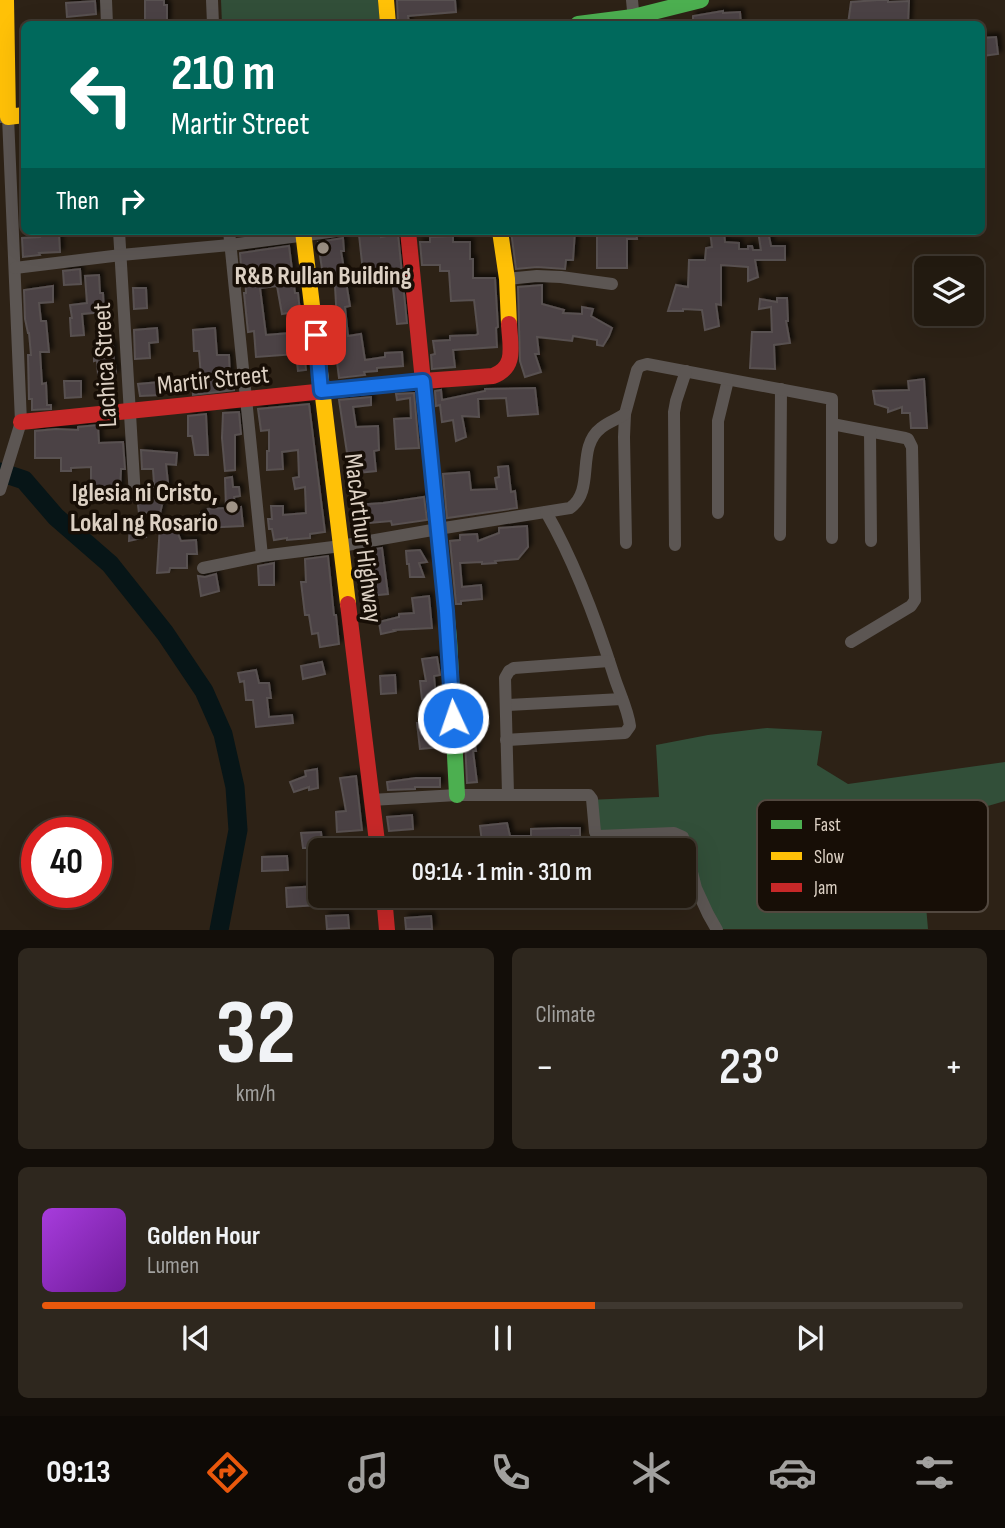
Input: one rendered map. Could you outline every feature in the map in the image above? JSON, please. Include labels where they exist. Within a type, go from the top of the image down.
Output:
[{"type":"main road","points":[[6,0],[11,116]]},
{"type":"main road","points":[[386,0],[388,21]]},
{"type":"main road","points":[[594,21],[701,0]]},
{"type":"main road","name":"MacArthur Highway","points":[[303,235],[376,838]]},
{"type":"main road","points":[[408,235],[449,638],[457,795]]},
{"type":"main road","points":[[501,235],[507,279]]},
{"type":"main road","name":"Martir Street","points":[[21,422],[494,376],[507,369],[510,356],[507,279]]},
{"type":"main road","points":[[385,908],[387,929]]},
{"type":"street","points":[[106,0],[107,21]]},
{"type":"street","points":[[212,0],[212,21]]},
{"type":"street","points":[[0,490],[21,422],[11,116]]},
{"type":"street","name":"Lachica Street","points":[[119,235],[135,497]]},
{"type":"street","points":[[229,235],[262,556]]},
{"type":"street","points":[[15,268],[230,245],[291,235]]},
{"type":"street","points":[[507,279],[561,276],[612,284]]},
{"type":"street","points":[[626,543],[625,414],[637,370],[640,366],[647,365],[831,398],[832,538]]},
{"type":"street","points":[[675,545],[674,412],[686,371]]},
{"type":"street","points":[[718,513],[718,421],[728,380]]},
{"type":"street","points":[[780,535],[781,389]]},
{"type":"street","points":[[203,568],[262,556],[341,546],[570,508],[576,504],[583,487],[587,450],[591,441],[601,428],[625,414]]},
{"type":"street","points":[[832,424],[905,438],[912,447],[916,597],[911,606],[851,642]]},
{"type":"street","points":[[870,432],[871,541]]},
{"type":"street","points":[[506,740],[625,733],[629,729],[630,722],[609,661],[564,544],[546,512]]},
{"type":"street","points":[[508,793],[507,673],[511,669],[609,661]]},
{"type":"street","points":[[506,705],[622,699]]},
{"type":"street","points":[[371,800],[508,793],[589,795],[592,799],[596,832],[600,836],[674,833],[683,837],[696,888],[717,929]]},
{"type":"green space","points":[[221,0],[378,0],[380,21],[222,21]]},
{"type":"green space","points":[[767,728],[822,731],[817,765],[848,784],[1005,762],[1005,801],[988,806],[988,800],[757,800],[757,912],[927,912],[928,929],[712,929],[696,888],[696,838],[590,838],[587,800],[659,797],[656,745]]},
{"type":"building","points":[[145,0],[164,0],[164,5],[167,5],[167,21],[145,21]]},
{"type":"building","points":[[397,0],[455,0],[456,12],[408,16],[409,21],[398,21]]},
{"type":"building","points":[[95,1],[96,14],[67,17],[66,3]]},
{"type":"building","points":[[909,1],[908,21],[848,21],[851,2]]},
{"type":"building","points":[[723,11],[740,12],[741,21],[693,21],[693,16]]},
{"type":"building","points":[[996,37],[998,54],[985,56],[985,38]]},
{"type":"building","points":[[59,235],[60,252],[23,257],[22,238]]},
{"type":"building","points":[[359,235],[398,235],[407,323],[397,324],[392,279],[364,281]]},
{"type":"building","points":[[512,235],[575,235],[573,260],[566,260],[565,269],[516,269]]},
{"type":"building","points":[[597,235],[636,235],[637,239],[627,239],[627,268],[597,268]]},
{"type":"building","points":[[710,235],[724,235],[725,242],[739,243],[739,249],[752,246],[753,250],[761,250],[759,235],[769,235],[771,246],[785,246],[785,260],[755,260],[758,277],[748,281],[748,267],[721,265],[721,305],[716,304],[719,326],[705,330],[702,310],[668,311],[676,285],[688,287],[689,260],[705,260],[706,248],[712,247]]},
{"type":"building","points":[[453,236],[453,242],[470,242],[473,278],[495,278],[497,347],[453,350],[455,367],[432,369],[431,355],[435,354],[433,341],[450,340],[450,336],[478,334],[474,300],[451,301],[449,271],[440,271],[440,265],[422,265],[420,242],[430,242],[430,237]]},
{"type":"building","points":[[343,238],[344,251],[341,251],[350,306],[345,307],[348,336],[361,334],[365,360],[385,357],[385,353],[402,352],[403,366],[377,368],[377,371],[364,372],[365,375],[339,378],[332,323],[337,322],[335,286],[327,286],[318,242]]},
{"type":"building","points":[[289,246],[295,293],[298,293],[306,370],[298,371],[296,354],[256,357],[254,331],[248,332],[244,293],[245,267],[241,267],[240,253]],"holes":[[[277,286],[282,314],[288,313],[290,333],[266,335],[260,288]]]},
{"type":"building","points":[[80,269],[81,284],[64,285],[63,271]]},
{"type":"building","points":[[99,275],[104,312],[82,314],[84,335],[71,336],[70,305],[87,303],[85,276]]},
{"type":"building","points":[[542,285],[542,304],[564,310],[563,313],[582,314],[582,307],[593,309],[591,316],[612,328],[603,346],[597,345],[597,340],[573,336],[572,341],[537,337],[539,354],[535,354],[541,372],[525,377],[520,361],[518,287]]},
{"type":"building","points":[[53,286],[53,302],[39,303],[41,321],[46,321],[49,352],[40,352],[42,384],[46,383],[47,405],[51,405],[51,409],[32,410],[32,399],[29,399],[28,355],[31,355],[25,319],[24,290]]},
{"type":"building","points":[[133,288],[146,288],[147,308],[134,309]]},
{"type":"building","points":[[777,298],[787,298],[786,321],[790,343],[774,345],[775,369],[750,368],[752,332],[772,332],[771,307],[759,309],[760,299],[777,302]]},
{"type":"building","points":[[157,328],[158,342],[149,343],[150,358],[135,359],[134,330]]},
{"type":"building","points":[[215,328],[217,355],[229,355],[230,377],[233,377],[234,390],[193,395],[192,376],[201,376],[199,351],[194,351],[193,330]]},
{"type":"building","points":[[113,345],[116,374],[98,375],[94,346]]},
{"type":"building","points":[[924,379],[927,428],[911,428],[910,413],[902,413],[902,407],[888,412],[888,408],[875,404],[873,391],[909,390],[908,381]]},
{"type":"building","points":[[64,381],[81,381],[81,397],[65,398]]},
{"type":"building","points":[[160,382],[162,395],[140,396],[138,384]]},
{"type":"building","points":[[535,388],[538,414],[508,416],[506,398],[478,399],[479,417],[462,416],[466,437],[456,441],[453,420],[442,422],[440,405],[436,406],[435,391],[441,390],[442,400],[485,389]]},
{"type":"building","points":[[414,393],[419,448],[396,449],[394,419],[411,418],[410,398],[397,400],[396,394]]},
{"type":"building","points":[[371,397],[371,405],[353,407],[356,427],[378,426],[379,450],[374,451],[376,471],[358,473],[356,452],[347,453],[339,400]]},
{"type":"building","points":[[309,404],[325,532],[310,534],[310,538],[274,540],[268,519],[272,519],[271,506],[283,506],[283,515],[306,513],[305,487],[295,489],[293,478],[299,477],[298,450],[282,452],[283,469],[267,470],[269,430],[261,431],[258,409]]},
{"type":"building","points":[[239,412],[241,434],[235,435],[235,470],[225,471],[223,413]]},
{"type":"building","points":[[206,414],[208,455],[195,455],[192,436],[188,436],[188,416]]},
{"type":"building","points":[[98,425],[99,443],[123,442],[125,469],[121,469],[120,493],[91,496],[91,467],[61,471],[61,458],[35,458],[35,431],[78,430],[78,427]]},
{"type":"building","points":[[141,450],[177,453],[176,465],[166,464],[169,492],[165,492],[159,518],[156,512],[139,513],[138,505],[144,498],[155,498],[153,469],[142,469]]},
{"type":"building","points":[[508,466],[511,492],[515,491],[517,508],[447,518],[443,474],[469,472],[471,490],[497,489],[495,478],[499,477],[498,467]]},
{"type":"building","points":[[232,477],[233,487],[239,487],[240,496],[234,497],[235,508],[241,507],[243,526],[201,528],[200,513],[209,512],[208,509],[226,508],[225,478]]},
{"type":"building","points":[[424,497],[427,520],[392,525],[391,521],[358,524],[356,505]]},
{"type":"building","points":[[130,521],[144,521],[146,537],[129,541]]},
{"type":"building","points":[[160,525],[175,526],[181,541],[196,540],[197,554],[187,554],[187,568],[170,568],[169,572],[157,573]]},
{"type":"building","points":[[527,526],[528,547],[518,559],[482,564],[460,563],[462,587],[481,585],[482,599],[456,604],[450,541],[460,540],[460,535],[477,534],[478,541],[499,533],[499,528]]},
{"type":"building","points":[[382,548],[388,594],[369,596],[364,551]]},
{"type":"building","points":[[420,550],[427,562],[419,563],[424,577],[410,577],[406,551]]},
{"type":"building","points":[[328,556],[339,644],[320,647],[318,633],[312,634],[309,615],[305,615],[301,582],[306,582],[305,559]]},
{"type":"building","points":[[274,563],[274,585],[259,585],[258,566]]},
{"type":"building","points":[[216,574],[219,591],[201,596],[198,576]]},
{"type":"building","points":[[429,596],[432,628],[394,630],[381,634],[379,622],[399,617],[399,614],[414,613],[412,598]]},
{"type":"building","points":[[437,657],[440,675],[434,676],[436,697],[422,699],[420,681],[426,681],[422,659]]},
{"type":"building","points":[[322,662],[325,674],[303,679],[301,666]]},
{"type":"building","points":[[256,670],[259,683],[269,683],[269,717],[292,715],[293,723],[256,727],[253,700],[246,700],[244,681],[240,682],[238,673]]},
{"type":"building","points":[[395,675],[396,693],[381,694],[380,676]]},
{"type":"building","points":[[438,721],[441,747],[420,749],[417,723]]},
{"type":"building","points":[[474,738],[477,782],[467,783],[465,739]]},
{"type":"building","points":[[317,769],[318,788],[309,790],[309,787],[294,792],[290,782],[306,776],[305,771]]},
{"type":"building","points":[[356,776],[362,830],[337,832],[336,812],[346,811],[340,778]]},
{"type":"building","points":[[440,778],[440,787],[388,790],[387,782]]},
{"type":"building","points":[[412,815],[413,829],[389,831],[387,817]]},
{"type":"building","points":[[507,823],[510,836],[531,836],[531,829],[580,828],[580,836],[482,838],[480,826]]},
{"type":"building","points":[[321,832],[322,838],[308,838],[308,848],[303,848],[301,833]]},
{"type":"building","points":[[287,856],[288,870],[262,871],[262,857]]},
{"type":"building","points":[[308,887],[308,906],[287,907],[286,888]]},
{"type":"building","points":[[348,915],[349,928],[327,929],[326,916]]},
{"type":"building","points":[[431,916],[432,929],[406,929],[405,918]]},
{"type":"waterway","points":[[0,472],[24,480],[56,517],[110,564],[165,633],[204,691],[223,734],[235,787],[238,830],[219,930]]},
{"type":"waterway","points":[[220,924],[226,930]]},
{"type":"traffic: fast","points":[[602,21],[633,17],[701,0]]},
{"type":"traffic: fast","points":[[441,562],[449,638],[457,795]]},
{"type":"traffic: slow","points":[[6,0],[8,117],[21,115]]},
{"type":"traffic: slow","points":[[386,0],[388,21]]},
{"type":"traffic: slow","points":[[303,235],[348,604]]},
{"type":"traffic: slow","points":[[501,235],[507,279],[509,324]]},
{"type":"traffic: jam","points":[[408,235],[441,562]]},
{"type":"traffic: jam","points":[[21,422],[493,376],[501,372],[509,361],[509,324]]},
{"type":"traffic: jam","points":[[348,604],[377,838]]},
{"type":"traffic: jam","points":[[385,908],[387,930]]},
{"type":"place","name":"R&B Rullan Building","points":[[323,248]]},
{"type":"place","name":"Iglesia ni Cristo, Lokal ng Rosario","points":[[232,507]]},
{"type":"route","points":[[316,335],[321,391],[423,381],[449,638],[453,718]]}]
